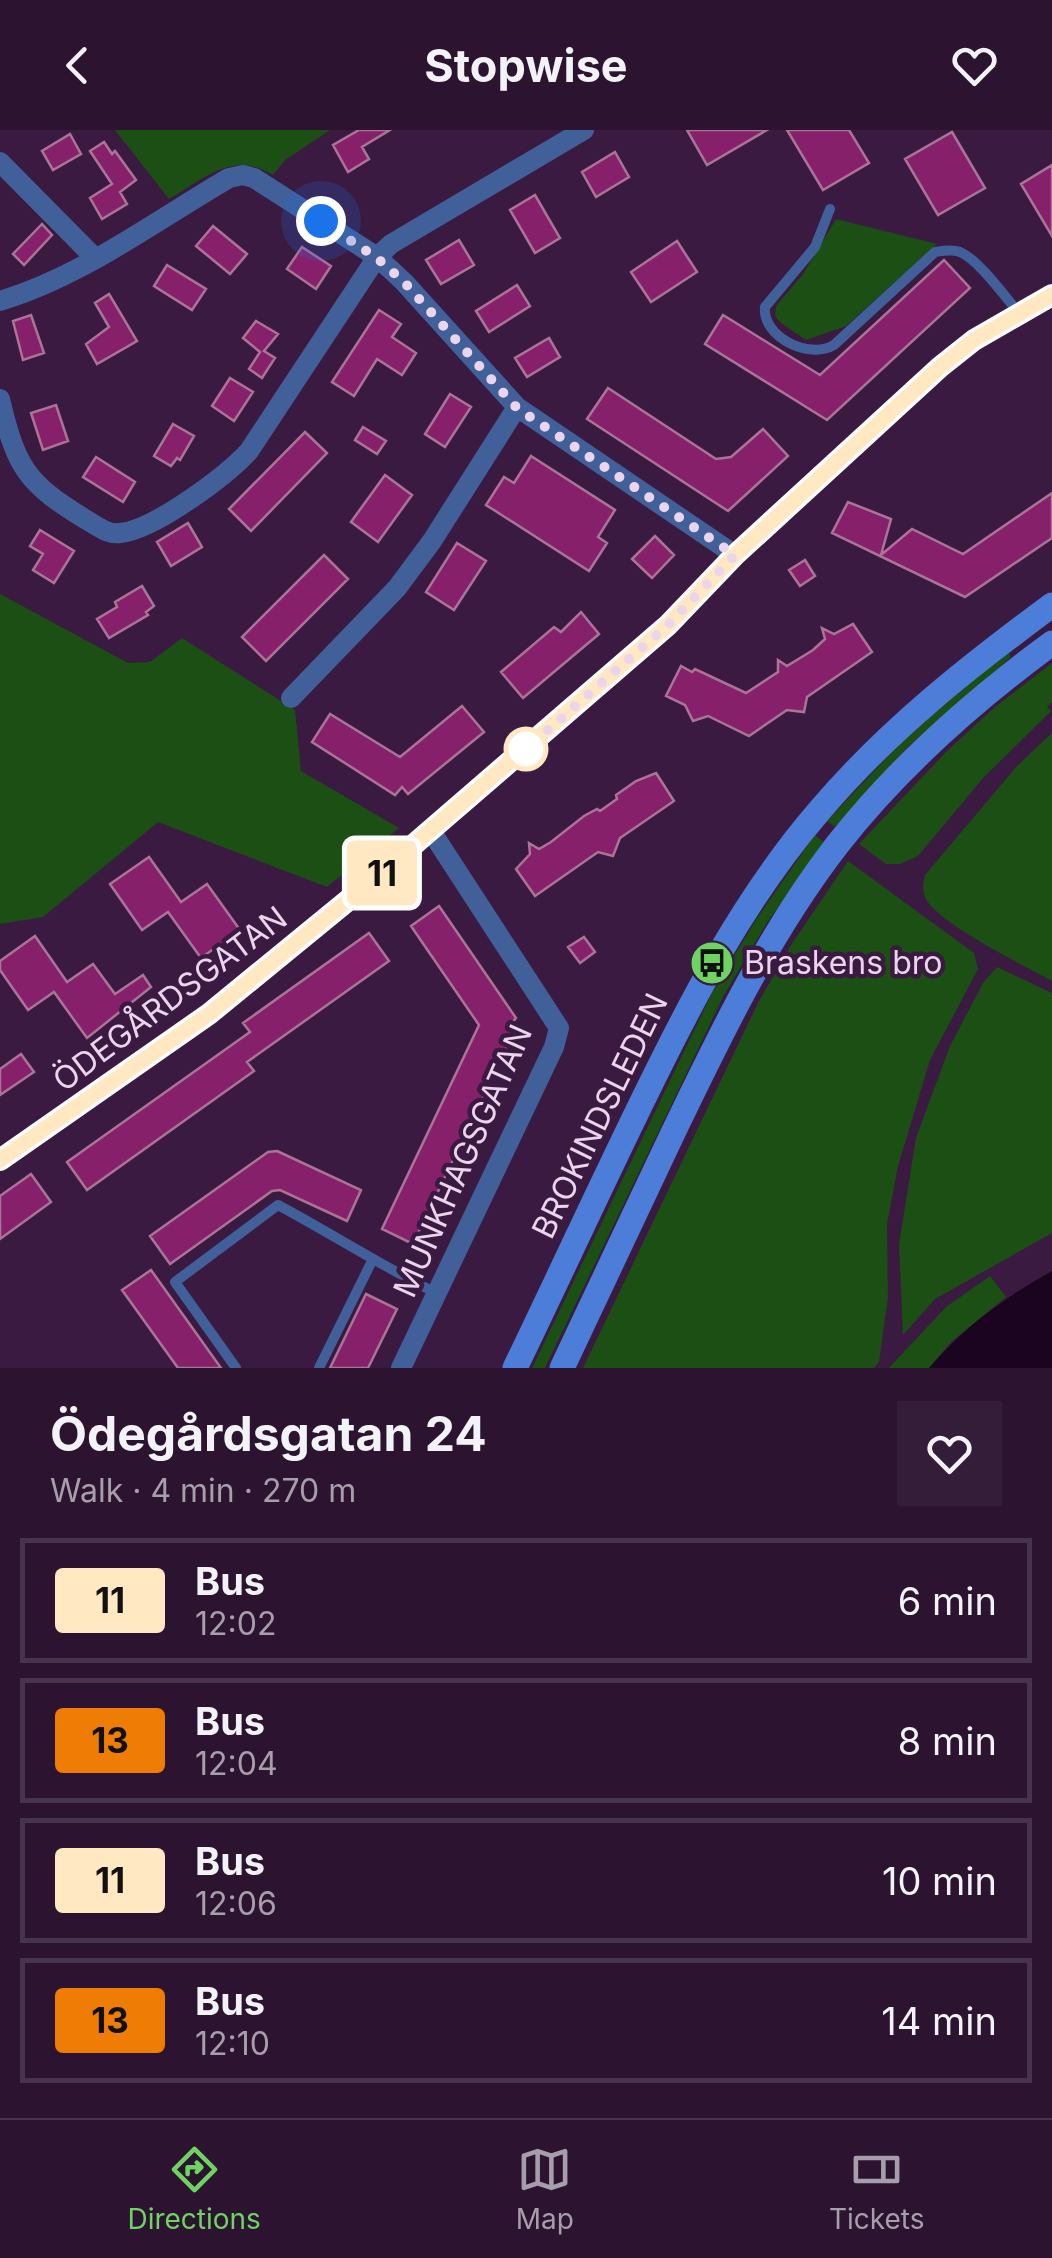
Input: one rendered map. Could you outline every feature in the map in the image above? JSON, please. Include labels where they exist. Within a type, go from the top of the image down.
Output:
[{"type":"main road","name":"BROKINDSLEDEN","points":[[516,1368],[683,1016],[746,909],[818,812],[907,718],[962,671],[1052,605]]},
{"type":"main road","points":[[562,1368],[706,1064],[794,907],[837,846],[928,745],[1052,643]]},
{"type":"street","points":[[0,399],[14,448],[36,486],[100,528],[115,534],[129,531],[182,504],[224,475],[249,450],[390,244],[584,130]]},
{"type":"street","points":[[0,162],[96,258]]},
{"type":"street","points":[[0,301],[30,292],[96,258],[229,178],[243,175],[265,184],[377,258],[404,282],[517,408],[735,555]]},
{"type":"street","name":"ÖDEGÅRDSGATAN","points":[[0,1160],[218,1006],[431,831],[668,625],[735,555],[940,367],[974,340],[1052,295]]},
{"type":"street","points":[[291,698],[407,576],[517,408]]},
{"type":"street","name":"MUNKHAGSGATAN","points":[[401,1368],[554,1047],[559,1028],[431,831]]},
{"type":"lane","points":[[830,209],[815,247],[765,307],[768,326],[804,350],[822,352],[834,345],[935,252],[946,250],[960,252],[972,261],[1020,313]]},
{"type":"lane","points":[[236,1368],[175,1282],[278,1206],[333,1234],[372,1261],[437,1293]]},
{"type":"lane","points":[[319,1368],[372,1261]]},
{"type":"green space","points":[[115,130],[330,130],[285,160],[273,175],[259,168],[232,166],[169,199]]},
{"type":"green space","points":[[836,219],[937,244],[846,326],[806,340],[781,323],[775,316],[776,306],[803,274]]},
{"type":"green space","points":[[0,594],[128,663],[150,662],[182,638],[295,710],[301,771],[399,828],[327,887],[158,822],[43,917],[0,924]]},
{"type":"green space","points":[[1008,651],[1011,657],[909,746],[835,827],[827,821],[911,732]]},
{"type":"green space","points":[[1052,663],[1052,702],[1047,707],[1051,711],[984,777],[918,856],[900,864],[886,864],[859,844],[946,752]]},
{"type":"green space","points":[[1052,733],[1052,981],[941,915],[925,898],[923,887],[925,875],[1017,766]]},
{"type":"green space","points":[[815,835],[824,842],[767,923],[724,995],[545,1368],[532,1368],[713,991],[757,918]]},
{"type":"green space","points":[[848,861],[974,953],[978,969],[930,1060],[898,1166],[887,1224],[888,1297],[879,1362],[874,1368],[583,1368],[758,1003],[791,945]]},
{"type":"green space","points":[[997,967],[1052,993],[1052,1233],[935,1299],[903,1335],[899,1244],[916,1138],[950,1046],[983,983]]},
{"type":"green space","points":[[990,1276],[1006,1297],[951,1342],[929,1368],[889,1368],[946,1307]]},
{"type":"shaded area","points":[[1052,1271],[1052,1368],[929,1368],[986,1314]]},
{"type":"building","points":[[359,130],[390,130],[362,147],[369,159],[348,172],[333,145]]},
{"type":"building","points":[[687,130],[767,130],[707,165]]},
{"type":"building","points":[[787,130],[849,130],[869,163],[823,190]]},
{"type":"building","points":[[952,132],[985,188],[938,215],[905,159]]},
{"type":"building","points":[[70,134],[81,154],[53,170],[42,151]]},
{"type":"building","points":[[104,142],[136,180],[120,192],[127,204],[102,219],[90,198],[112,184],[90,151]]},
{"type":"building","points":[[615,152],[629,177],[596,197],[582,172]]},
{"type":"building","points":[[1052,165],[1052,236],[1021,184]]},
{"type":"building","points":[[535,195],[560,238],[535,253],[510,210]]},
{"type":"building","points":[[42,224],[52,235],[24,265],[13,254]]},
{"type":"building","points":[[213,226],[247,254],[230,274],[196,246]]},
{"type":"building","points":[[459,240],[474,265],[441,284],[426,260]]},
{"type":"building","points":[[677,241],[697,272],[651,302],[631,272]]},
{"type":"building","points":[[302,247],[331,266],[316,289],[287,269]]},
{"type":"building","points":[[944,260],[970,288],[827,420],[705,344],[723,315],[820,375]]},
{"type":"building","points":[[167,265],[206,289],[192,310],[154,286]]},
{"type":"building","points":[[517,285],[530,306],[489,332],[476,311]]},
{"type":"building","points":[[109,294],[137,341],[97,364],[86,344],[109,327],[95,303]]},
{"type":"building","points":[[379,310],[401,324],[392,337],[416,353],[402,375],[377,359],[354,396],[332,382]]},
{"type":"building","points":[[31,315],[44,353],[23,360],[13,321]]},
{"type":"building","points":[[256,321],[278,334],[264,351],[275,358],[262,378],[249,369],[260,352],[243,338]]},
{"type":"building","points":[[549,338],[560,357],[527,377],[515,358]]},
{"type":"building","points":[[230,378],[253,392],[234,421],[212,406]]},
{"type":"building","points":[[608,388],[716,459],[731,457],[763,429],[788,456],[728,511],[587,419]]},
{"type":"building","points":[[450,394],[471,407],[445,447],[425,434]]},
{"type":"building","points":[[56,405],[68,441],[43,450],[31,413]]},
{"type":"building","points":[[173,424],[194,436],[180,460],[177,458],[171,466],[154,456]]},
{"type":"building","points":[[363,427],[386,441],[377,454],[355,440]]},
{"type":"building","points":[[305,432],[327,453],[251,531],[229,509]]},
{"type":"building","points":[[531,456],[615,510],[598,537],[607,543],[589,571],[486,505],[504,477],[514,483]]},
{"type":"building","points":[[96,457],[135,482],[123,502],[83,477]]},
{"type":"building","points":[[385,475],[412,495],[378,542],[351,522]]},
{"type":"building","points":[[1052,493],[1052,538],[965,597],[832,533],[848,502],[891,519],[881,555],[912,529],[963,554]]},
{"type":"building","points":[[188,523],[202,547],[171,566],[157,542]]},
{"type":"building","points":[[40,530],[74,551],[54,583],[33,570],[43,554],[30,546]]},
{"type":"building","points":[[655,536],[674,555],[652,578],[632,559]]},
{"type":"building","points":[[457,543],[486,561],[454,610],[426,592]]},
{"type":"building","points":[[324,555],[348,579],[266,661],[242,637]]},
{"type":"building","points":[[805,560],[815,576],[800,586],[789,570]]},
{"type":"building","points":[[142,586],[154,606],[146,612],[148,615],[109,638],[97,619],[117,607],[115,602]]},
{"type":"building","points":[[581,612],[599,634],[523,698],[501,672],[554,627],[561,632]]},
{"type":"building","points":[[853,624],[872,652],[807,697],[804,712],[787,710],[749,736],[708,716],[693,721],[685,705],[666,696],[681,666],[746,693],[778,672],[778,660],[787,666],[813,650],[825,639],[822,628],[834,634]]},
{"type":"building","points":[[462,706],[484,732],[408,794],[402,787],[395,795],[312,742],[330,714],[400,757]]},
{"type":"building","points":[[656,773],[674,801],[620,838],[613,856],[598,852],[535,896],[516,869],[530,854],[529,843],[539,849],[584,816],[600,811],[636,781]]},
{"type":"building","points":[[149,857],[181,902],[207,884],[240,930],[201,958],[168,912],[142,930],[110,884]]},
{"type":"building","points":[[439,906],[516,1018],[512,1023],[517,1026],[413,1244],[382,1229],[479,1025],[411,926]]},
{"type":"building","points":[[369,933],[389,961],[247,1062],[254,1071],[87,1190],[67,1162],[250,1032],[243,1023]]},
{"type":"building","points":[[35,936],[67,982],[93,964],[115,994],[143,975],[151,987],[87,1038],[54,992],[28,1010],[0,970],[0,961]]},
{"type":"building","points":[[584,937],[595,952],[580,963],[568,947]]},
{"type":"building","points":[[21,1054],[34,1072],[0,1095],[0,1069]]},
{"type":"building","points":[[277,1151],[361,1190],[347,1221],[280,1190],[272,1191],[170,1264],[150,1236],[268,1152]]},
{"type":"building","points":[[31,1174],[51,1202],[0,1239],[0,1196]]},
{"type":"building","points":[[151,1270],[221,1368],[178,1368],[122,1290]]},
{"type":"building","points":[[366,1294],[397,1309],[368,1368],[330,1368]]},
{"type":"bus line","name":"11","points":[[0,1160],[209,1014],[284,955],[668,625],[735,555],[940,367],[974,340],[1052,295]]},
{"type":"place","name":"Braskens bro","points":[[712,963]]},
{"type":"route","points":[[321,221],[377,258],[404,282],[517,408],[735,555],[668,625],[526,749]]}]
